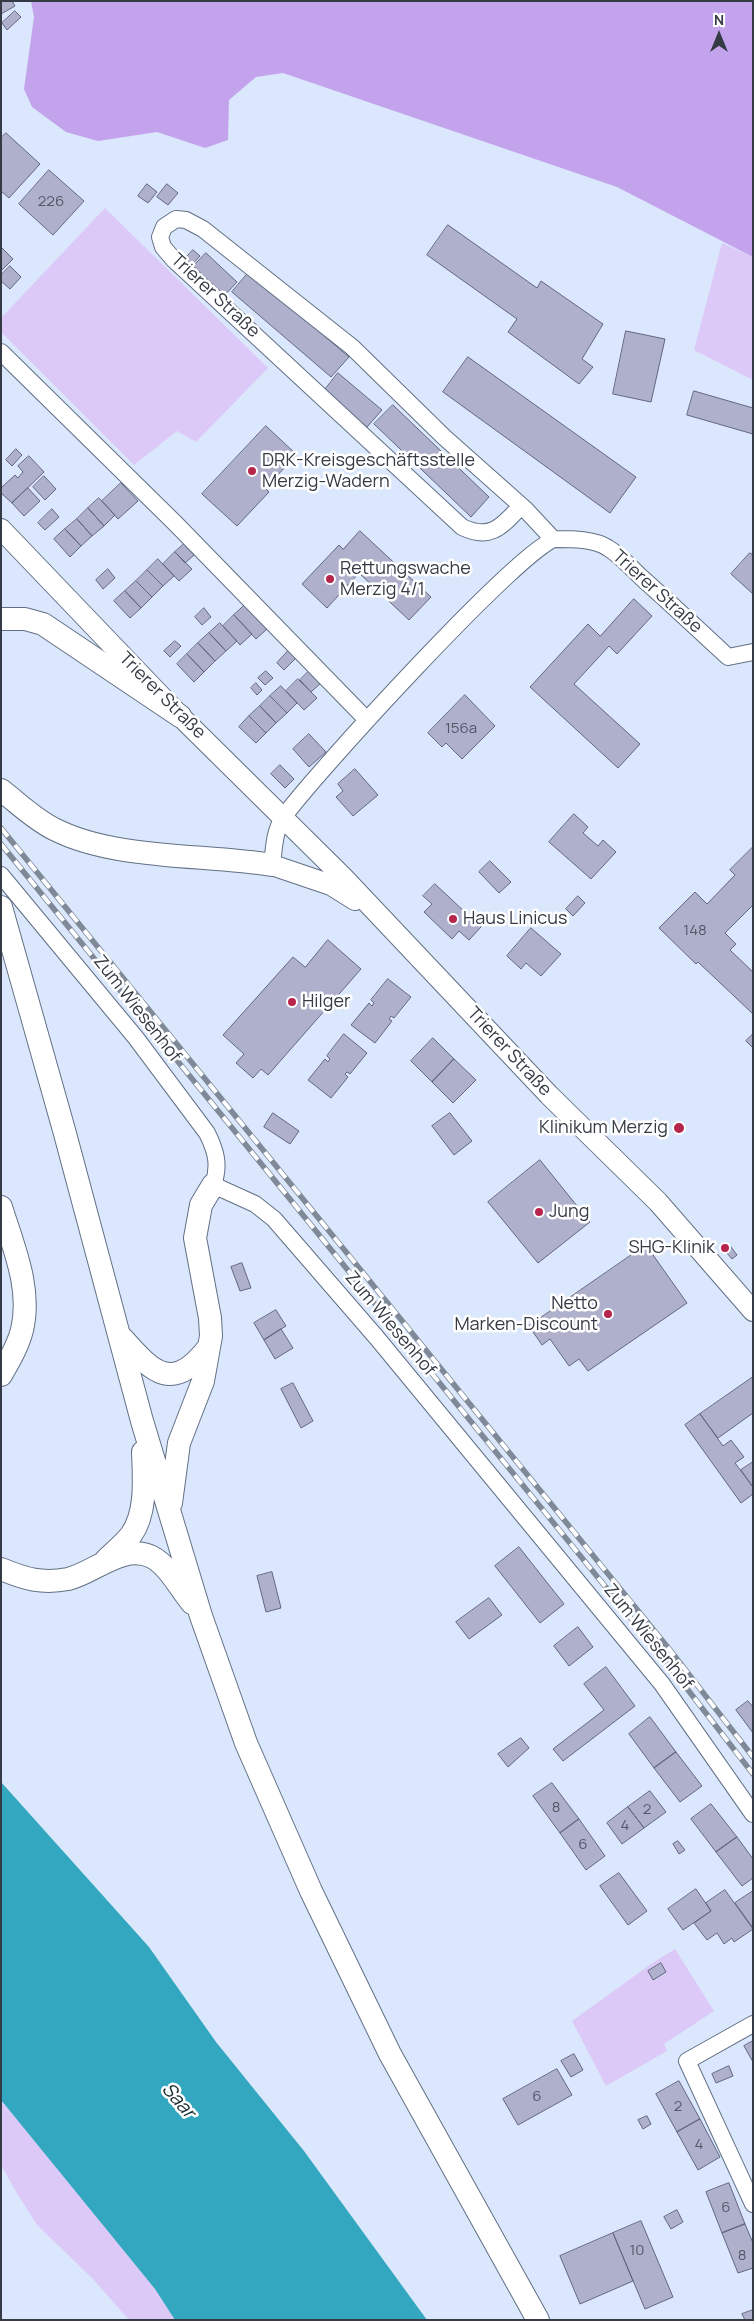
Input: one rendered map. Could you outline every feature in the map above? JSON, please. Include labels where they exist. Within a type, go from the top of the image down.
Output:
[{"type":"main road","points":[[1,619],[25,619],[43,624],[180,716]]},
{"type":"main road","points":[[1,790],[53,829],[77,839],[102,846],[272,865]]},
{"type":"main road","points":[[1,907],[142,1421],[201,1616],[246,1743],[311,1891],[390,2054],[538,2320]]},
{"type":"main road","points":[[170,1514],[175,1460],[179,1442],[203,1380],[211,1336],[210,1318],[195,1238],[201,1206],[214,1185]]},
{"type":"main road","points":[[1,1207],[22,1272],[25,1299],[22,1330],[1,1375]]},
{"type":"main road","points":[[120,1336],[142,1360],[163,1374],[176,1374],[185,1371],[199,1360],[208,1348]]},
{"type":"main road","points":[[104,1563],[132,1534],[144,1495],[142,1421]]},
{"type":"main road","points":[[1,1569],[31,1581],[69,1579],[104,1563],[130,1554],[142,1554],[152,1558],[164,1567],[201,1616]]},
{"type":"street","name":"Trierer Straße","points":[[521,506],[504,523],[488,534],[476,534],[462,527],[174,260],[163,247],[160,237],[164,227],[176,219],[186,220],[203,229],[240,256],[352,347],[444,437],[521,506],[553,539],[578,540],[607,547],[728,657],[753,652]]},
{"type":"street","points":[[1,352],[176,524],[367,720]]},
{"type":"street","name":"Trierer Straße","points":[[1,529],[180,716],[236,769],[388,923],[549,1095],[658,1202],[753,1311]]},
{"type":"street","points":[[272,865],[277,831],[283,818],[367,720],[409,674],[528,555],[553,539]]},
{"type":"street","name":"Trierer Straße","points":[[272,865],[331,885],[388,923]]},
{"type":"street","name":"Zum Wiesenhof","points":[[1,875],[136,1038],[207,1133],[215,1150],[218,1165],[214,1185],[255,1204],[274,1219],[377,1338],[662,1684],[753,1814]]},
{"type":"street","points":[[753,2024],[687,2061],[753,2204]]},
{"type":"shaded area","points":[[31,1],[753,1],[753,257],[617,187],[283,73],[256,77],[229,100],[228,140],[205,148],[157,132],[98,141],[66,132],[32,107],[24,89],[34,17]]},
{"type":"shaded area","points":[[105,208],[268,368],[196,442],[177,431],[134,465],[1,332],[1,318]]},
{"type":"shaded area","points":[[722,243],[753,257],[753,380],[694,350]]},
{"type":"shaded area","points":[[675,1949],[714,2011],[664,2044],[667,2051],[606,2086],[572,2021]]},
{"type":"shaded area","points":[[1,2100],[155,2289],[175,2320],[129,2320],[92,2278],[37,2225],[1,2165]]},
{"type":"water","name":"Saar","points":[[1,1782],[149,1947],[216,2042],[304,2151],[427,2320],[175,2320],[155,2289],[1,2100]]},
{"type":"building","points":[[1,1],[12,1],[15,6],[1,14]]},
{"type":"building","points":[[15,11],[21,17],[7,30],[2,23]]},
{"type":"building","points":[[6,133],[40,164],[9,198],[1,191],[1,138]]},
{"type":"building","points":[[49,170],[84,201],[53,235],[19,204]]},
{"type":"building","points":[[147,184],[157,192],[148,203],[138,196]]},
{"type":"building","points":[[167,184],[178,193],[168,205],[157,197]]},
{"type":"building","points":[[448,225],[537,288],[541,281],[603,324],[582,359],[593,367],[579,384],[508,332],[517,319],[427,255]]},
{"type":"building","points":[[1,249],[13,259],[1,271]]},
{"type":"building","points":[[193,250],[200,256],[191,266],[184,260]]},
{"type":"building","points":[[206,253],[237,282],[223,297],[192,268]]},
{"type":"building","points":[[10,266],[21,277],[10,289],[1,281],[1,275]]},
{"type":"building","points":[[249,272],[349,357],[331,377],[232,292]]},
{"type":"building","points":[[626,331],[665,339],[651,402],[613,394]]},
{"type":"building","points":[[468,357],[636,477],[610,513],[443,392]]},
{"type":"building","points":[[338,373],[382,410],[367,427],[324,391]]},
{"type":"building","points":[[694,391],[753,408],[753,434],[687,415]]},
{"type":"building","points":[[393,405],[489,497],[471,517],[374,424]]},
{"type":"building","name":"DRK-Kreisgeschäftsstelle Merzig-Wadern","points":[[266,426],[297,455],[265,488],[269,492],[237,526],[202,494]]},
{"type":"building","points":[[16,449],[22,455],[12,466],[6,460]]},
{"type":"building","points":[[29,456],[44,472],[12,503],[1,493],[1,488],[15,475],[18,478],[23,472],[18,466]]},
{"type":"building","points":[[44,476],[56,489],[45,500],[33,487]]},
{"type":"building","points":[[121,483],[138,501],[118,519],[102,501]]},
{"type":"building","points":[[28,488],[40,501],[24,516],[12,503]]},
{"type":"building","points":[[99,498],[115,515],[104,526],[88,508]]},
{"type":"building","points":[[88,508],[104,526],[92,536],[77,519]]},
{"type":"building","points":[[52,509],[59,517],[45,530],[38,523]]},
{"type":"building","points":[[77,519],[92,536],[81,546],[65,529]]},
{"type":"building","points":[[65,529],[81,546],[70,557],[54,539]]},
{"type":"building","name":"Rettungswache Merzig 4/1","points":[[360,531],[431,597],[409,620],[359,573],[327,608],[302,584],[339,545],[343,549]]},
{"type":"building","points":[[184,544],[194,555],[185,563],[175,552]]},
{"type":"building","points":[[175,552],[192,569],[179,581],[163,564]]},
{"type":"building","points":[[750,553],[753,555],[753,594],[731,574]]},
{"type":"building","points":[[158,559],[174,576],[163,586],[147,570]]},
{"type":"building","points":[[108,569],[115,578],[103,589],[96,580]]},
{"type":"building","points":[[147,570],[163,586],[152,597],[136,581]]},
{"type":"building","points":[[136,581],[152,597],[141,608],[125,591]]},
{"type":"building","points":[[125,591],[141,608],[130,618],[114,601]]},
{"type":"building","points":[[634,599],[652,616],[617,654],[609,646],[574,684],[640,744],[618,768],[530,687],[588,624],[600,636]]},
{"type":"building","points":[[246,604],[268,628],[256,639],[234,615]]},
{"type":"building","points":[[204,608],[211,617],[202,625],[195,617]]},
{"type":"building","points":[[234,615],[252,634],[240,645],[223,626]]},
{"type":"building","points":[[220,623],[237,641],[226,651],[209,633]]},
{"type":"building","points":[[209,633],[226,651],[215,661],[198,643]]},
{"type":"building","points":[[175,641],[181,646],[170,657],[164,651]]},
{"type":"building","points":[[198,643],[215,661],[204,672],[187,654]]},
{"type":"building","points":[[289,650],[297,657],[284,670],[277,663]]},
{"type":"building","points":[[187,654],[204,672],[194,682],[177,664]]},
{"type":"building","points":[[310,670],[322,682],[311,692],[300,680]]},
{"type":"building","points":[[266,671],[273,678],[265,685],[258,678]]},
{"type":"building","points":[[298,679],[317,698],[304,710],[286,691]]},
{"type":"building","points":[[256,683],[262,690],[257,695],[251,688]]},
{"type":"building","points":[[281,686],[297,703],[287,713],[270,696]]},
{"type":"building","points":[[465,695],[495,726],[462,759],[446,743],[442,747],[428,733]]},
{"type":"building","points":[[270,696],[287,713],[276,723],[260,706]]},
{"type":"building","points":[[260,706],[276,723],[266,733],[249,716]]},
{"type":"building","points":[[249,716],[266,733],[256,743],[239,727]]},
{"type":"building","points":[[309,734],[326,752],[309,767],[293,749]]},
{"type":"building","points":[[280,765],[294,779],[285,788],[271,774]]},
{"type":"building","points":[[355,769],[378,795],[353,816],[336,797],[343,791],[338,784]]},
{"type":"building","points":[[574,814],[588,827],[583,833],[598,846],[603,840],[616,852],[591,879],[549,842]]},
{"type":"building","points":[[753,847],[753,905],[725,933],[736,944],[730,950],[753,972],[753,1014],[698,962],[696,964],[659,928],[695,892],[707,904],[735,875],[730,870]]},
{"type":"building","points":[[490,861],[511,882],[499,893],[479,872]]},
{"type":"building","name":"Haus Linicus","points":[[435,884],[481,927],[469,940],[459,931],[452,939],[424,912],[432,904],[423,896]]},
{"type":"building","points":[[578,896],[585,903],[573,916],[566,909]]},
{"type":"building","points":[[531,928],[561,954],[541,976],[526,963],[521,969],[507,956]]},
{"type":"building","name":"Hilger","points":[[328,940],[361,969],[268,1075],[261,1069],[253,1078],[236,1063],[244,1054],[223,1035],[293,957],[305,967]]},
{"type":"building","points":[[388,979],[411,997],[394,1018],[391,1016],[389,1019],[392,1021],[375,1043],[351,1025],[369,1003],[372,1006],[374,1003],[371,1000]]},
{"type":"building","points":[[344,1034],[367,1053],[350,1074],[347,1072],[345,1074],[348,1077],[331,1098],[308,1080],[325,1059],[328,1062],[330,1059],[327,1056]]},
{"type":"building","points":[[753,1034],[753,1048],[746,1041]]},
{"type":"building","points":[[433,1038],[454,1059],[432,1082],[411,1061]]},
{"type":"building","points":[[454,1059],[476,1080],[453,1103],[432,1082]]},
{"type":"building","points":[[273,1113],[299,1131],[290,1144],[264,1127]]},
{"type":"building","points":[[450,1113],[472,1141],[454,1155],[432,1126]]},
{"type":"building","name":"Jung","points":[[540,1160],[590,1222],[538,1263],[488,1202]]},
{"type":"building","name":"Netto Marken-Discount","points":[[646,1245],[687,1303],[588,1371],[579,1359],[569,1366],[550,1339],[542,1345],[529,1326]]},
{"type":"building","points":[[731,1247],[737,1255],[732,1259],[726,1252]]},
{"type":"building","points":[[242,1263],[251,1288],[240,1291],[231,1267]]},
{"type":"building","points":[[276,1310],[286,1326],[264,1340],[254,1323]]},
{"type":"building","points":[[281,1329],[293,1348],[275,1359],[264,1340]]},
{"type":"building","points":[[753,1377],[753,1413],[718,1438],[700,1414]]},
{"type":"building","points":[[293,1383],[313,1421],[301,1428],[281,1389]]},
{"type":"building","points":[[700,1414],[723,1446],[731,1440],[744,1457],[735,1463],[753,1487],[753,1494],[741,1503],[685,1425]]},
{"type":"building","points":[[753,1462],[753,1487],[741,1470]]},
{"type":"building","points":[[519,1547],[564,1604],[540,1623],[495,1566]]},
{"type":"building","points":[[272,1572],[281,1608],[266,1612],[257,1576]]},
{"type":"building","points":[[489,1598],[502,1615],[469,1639],[456,1622]]},
{"type":"building","points":[[578,1627],[593,1647],[569,1666],[554,1646]]},
{"type":"building","points":[[606,1667],[635,1706],[563,1761],[553,1749],[604,1710],[584,1684]]},
{"type":"building","points":[[748,1701],[753,1707],[753,1733],[736,1710]]},
{"type":"building","points":[[650,1717],[676,1752],[654,1768],[629,1734]]},
{"type":"building","points":[[521,1738],[529,1748],[508,1767],[498,1754]]},
{"type":"building","points":[[676,1752],[702,1786],[680,1802],[654,1768]]},
{"type":"building","points":[[552,1783],[579,1819],[560,1833],[533,1796]]},
{"type":"building","points":[[650,1791],[666,1812],[644,1828],[628,1807]]},
{"type":"building","points":[[711,1804],[737,1837],[716,1852],[691,1819]]},
{"type":"building","points":[[628,1807],[644,1828],[622,1844],[607,1823]]},
{"type":"building","points":[[579,1819],[605,1856],[586,1870],[560,1833]]},
{"type":"building","points":[[737,1837],[753,1859],[753,1878],[742,1886],[716,1852]]},
{"type":"building","points":[[678,1841],[685,1850],[679,1854],[673,1844]]},
{"type":"building","points":[[619,1873],[647,1911],[628,1925],[600,1886]]},
{"type":"building","points":[[696,1889],[711,1911],[683,1930],[668,1909]]},
{"type":"building","points":[[725,1890],[753,1929],[734,1942],[732,1938],[724,1944],[717,1933],[707,1940],[694,1923],[711,1911],[706,1903]]},
{"type":"building","points":[[753,1891],[753,1928],[735,1903]]},
{"type":"building","points":[[661,1963],[666,1972],[653,1980],[648,1971]]},
{"type":"building","points":[[753,2041],[753,2062],[744,2046]]},
{"type":"building","points":[[574,2054],[583,2070],[571,2077],[561,2061]]},
{"type":"building","points":[[729,2066],[733,2076],[716,2083],[712,2074]]},
{"type":"building","points":[[557,2069],[572,2095],[518,2125],[503,2099]]},
{"type":"building","points":[[679,2081],[700,2119],[677,2132],[656,2094]]},
{"type":"building","points":[[647,2116],[651,2124],[643,2129],[638,2120]]},
{"type":"building","points":[[700,2119],[720,2157],[698,2170],[677,2132]]},
{"type":"building","points":[[729,2183],[745,2224],[722,2233],[706,2192]]},
{"type":"building","points":[[677,2210],[683,2222],[671,2229],[664,2217]]},
{"type":"building","points":[[641,2221],[673,2297],[645,2309],[613,2233]]},
{"type":"building","points":[[745,2224],[753,2243],[753,2268],[738,2273],[722,2233]]},
{"type":"building","points":[[613,2233],[633,2281],[580,2304],[560,2256]]},
{"type":"building","points":[[753,2310],[753,2320],[745,2320],[742,2314]]},
{"type":"railway","points":[[1,828],[670,1650],[753,1757]]},
{"type":"railway","points":[[1,844],[661,1655],[753,1774]]},
{"type":"place","name":"DRK-Kreisgeschäftsstelle Merzig-Wadern","points":[[252,471]]},
{"type":"place","name":"Rettungswache Merzig 4/1","points":[[330,579]]},
{"type":"place","name":"Haus Linicus","points":[[453,919]]},
{"type":"place","name":"Hilger","points":[[292,1002]]},
{"type":"place","name":"Klinikum Merzig","points":[[679,1128]]},
{"type":"place","name":"Jung","points":[[539,1212]]},
{"type":"place","name":"SHG-Klinik","points":[[725,1248]]},
{"type":"place","name":"Netto Marken-Discount","points":[[608,1314]]}]
